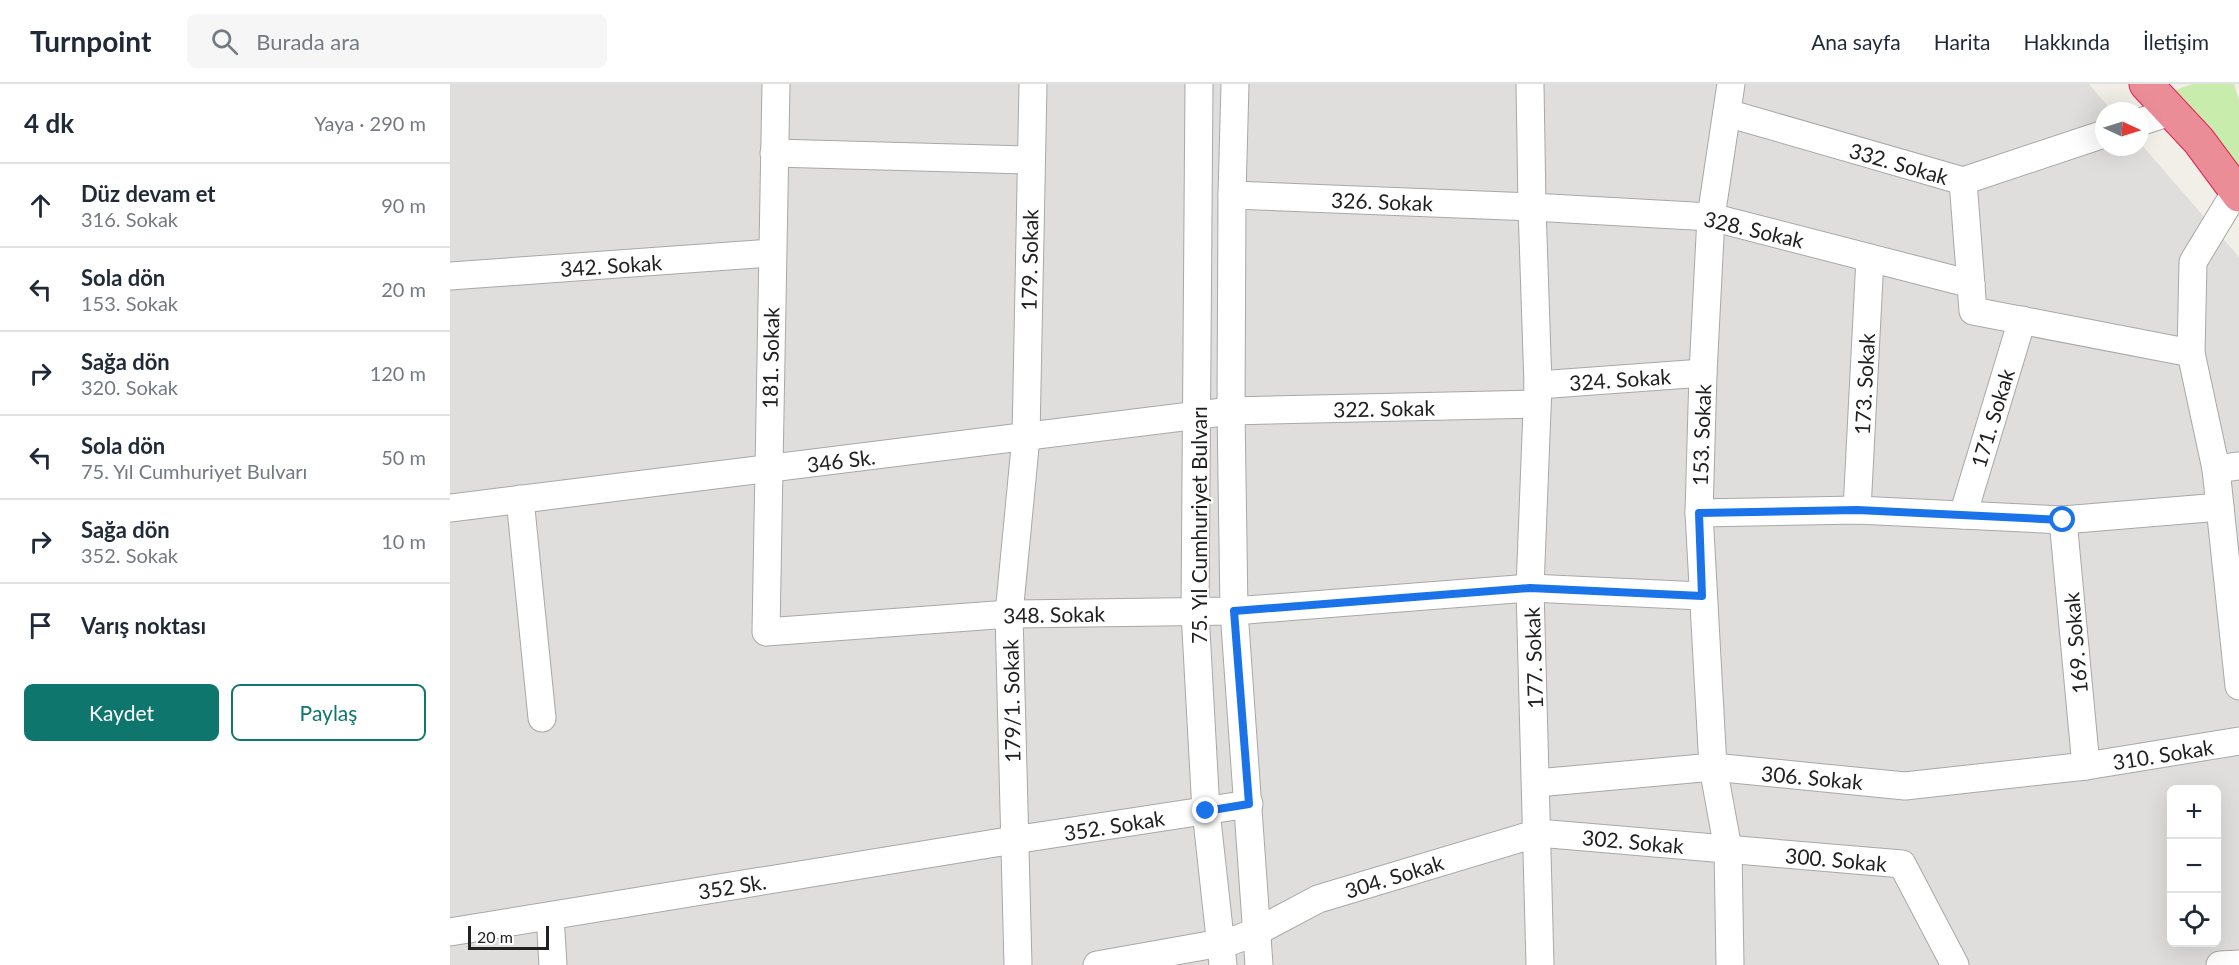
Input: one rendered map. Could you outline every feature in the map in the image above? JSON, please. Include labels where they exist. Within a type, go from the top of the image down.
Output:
[{"type":"highway","points":[[2146,84],[2199,141],[2238,193]]},
{"type":"street","name":"181. Sokak","points":[[766,632],[776,84]]},
{"type":"street","name":"179. Sokak","points":[[1026,437],[1033,84]]},
{"type":"street","name":"75. Yıl Cumhuriyet Bulvarı","points":[[1199,84],[1196,612],[1206,811],[1222,954]]},
{"type":"street","name":"75. Yıl Cumhuriyet Bulvarı","points":[[1234,84],[1231,411],[1234,611],[1259,965]]},
{"type":"street","name":"177. Sokak","points":[[1530,84],[1537,394],[1530,588],[1537,783],[1540,965]]},
{"type":"street","name":"153. Sokak","points":[[1730,965],[1728,849],[1713,767],[1699,513],[1711,217],[1731,84]]},
{"type":"street","points":[[2149,119],[2173,111]]},
{"type":"street","name":"332. Sokak","points":[[1727,113],[1963,182],[2095,137]]},
{"type":"street","points":[[774,153],[1031,160]]},
{"type":"street","points":[[1963,182],[1973,310],[2191,353]]},
{"type":"street","points":[[2238,193],[2193,262],[2191,353],[2227,468],[2220,507],[2239,686]]},
{"type":"street","name":"326. Sokak","points":[[1232,195],[1532,207]]},
{"type":"street","name":"328. Sokak","points":[[1532,207],[1711,217],[1971,284]]},
{"type":"street","name":"342. Sokak","points":[[450,276],[772,253]]},
{"type":"street","name":"173. Sokak","points":[[1857,510],[1870,258]]},
{"type":"street","name":"171. Sokak","points":[[1963,515],[2022,320]]},
{"type":"street","name":"324. Sokak","points":[[1537,394],[1703,373]]},
{"type":"street","name":"322. Sokak","points":[[1231,411],[1537,394]]},
{"type":"street","name":"346 Sk.","points":[[450,508],[1231,411]]},
{"type":"street","name":"179/1. Sokak","points":[[1018,965],[1009,614],[1026,437]]},
{"type":"street","points":[[519,500],[542,718]]},
{"type":"street","points":[[1699,513],[1857,510],[2063,520],[2220,507]]},
{"type":"street","name":"169. Sokak","points":[[2063,520],[2086,766]]},
{"type":"street","name":"348. Sokak","points":[[766,632],[1009,614],[1234,611],[1530,588],[1702,596]]},
{"type":"street","name":"310. Sokak","points":[[2086,766],[2239,741]]},
{"type":"street","name":"306. Sokak","points":[[1537,783],[1713,767],[1905,786],[2086,766]]},
{"type":"street","name":"352. Sokak","points":[[1014,840],[1249,804]]},
{"type":"street","name":"302. Sokak","points":[[1538,833],[1728,849]]},
{"type":"street","name":"304. Sokak","points":[[1097,965],[1222,954],[1256,932],[1318,899],[1538,833]]},
{"type":"street","name":"352 Sk.","points":[[450,932],[1014,840]]},
{"type":"street","name":"300. Sokak","points":[[1728,849],[1902,864],[1955,965]]},
{"type":"street","points":[[550,916],[553,965]]},
{"type":"street","points":[[2220,965],[2239,964]]},
{"type":"shaded area","points":[[450,84],[2089,84],[2104,102],[2095,102],[2095,156],[2149,156],[2149,153],[2239,257],[2239,965],[450,965]]},
{"type":"green space","points":[[2193,84],[2234,84],[2239,100],[2239,169],[2175,90]]},
{"type":"route","points":[[1206,811],[1249,804],[1234,611],[1530,588],[1702,596],[1699,513],[1857,510],[2063,520]]}]
